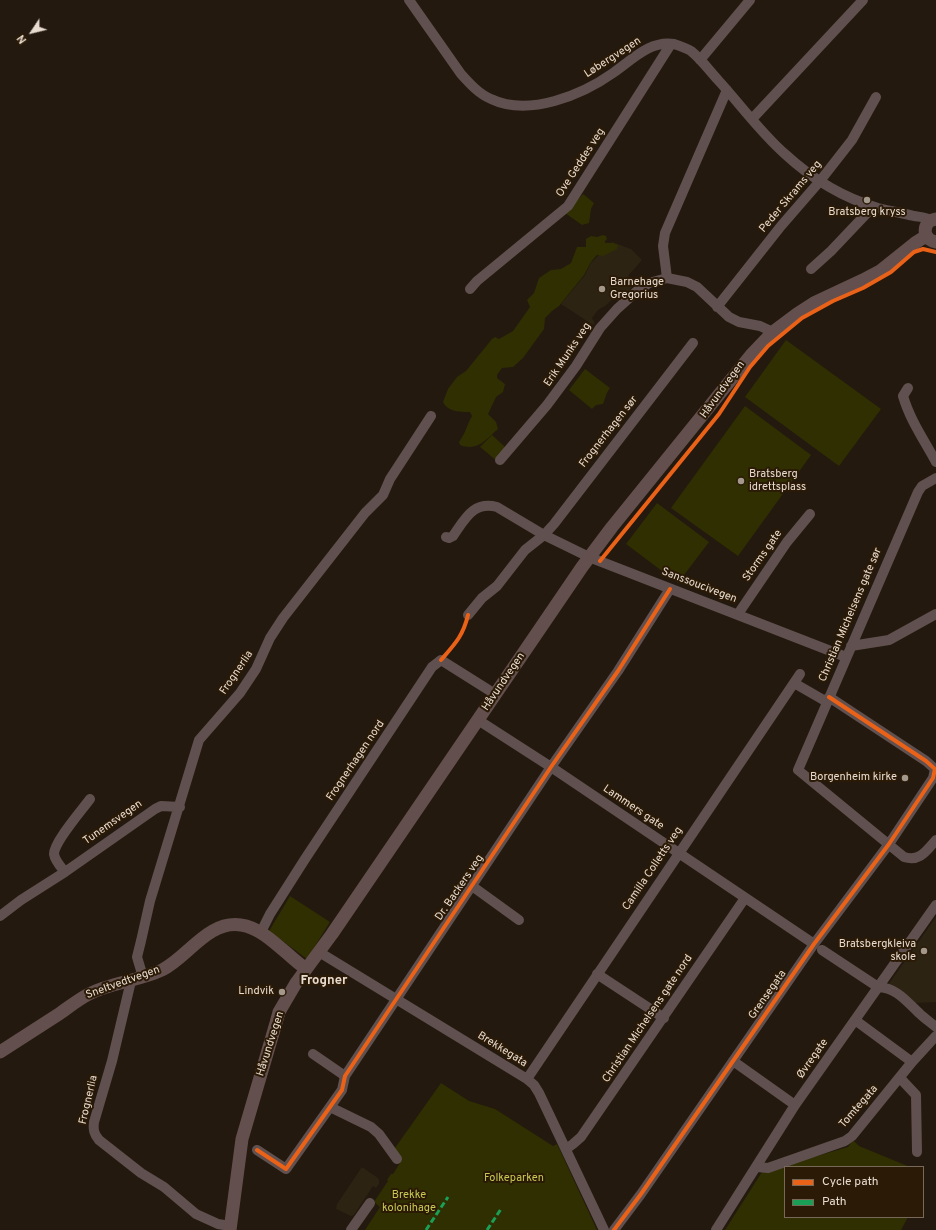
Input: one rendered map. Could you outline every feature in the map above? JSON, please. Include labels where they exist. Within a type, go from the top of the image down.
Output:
[{"type":"main road","name":"Håvundvegen","points":[[230,1228],[242,1139],[264,1061],[280,1012],[306,970],[589,557],[751,355],[773,332],[807,307],[880,271],[916,243],[931,229]]},
{"type":"main road","name":"Sneltvedtvegen","points":[[0,1052],[90,994],[158,972],[170,965],[206,935],[218,928],[232,925],[249,926],[261,932],[306,970]]},
{"type":"street","name":"Løbergvegen","points":[[409,0],[461,74],[476,89],[490,99],[508,105],[535,105],[571,96],[599,82],[652,46],[658,44],[672,44],[691,51],[785,155],[820,181],[872,206],[915,216],[931,229]]},
{"type":"street","points":[[700,60],[750,0]]},
{"type":"street","points":[[752,119],[863,0]]},
{"type":"street","name":"Ove Geddes veg","points":[[470,289],[568,206],[672,44]]},
{"type":"street","points":[[667,278],[663,246],[665,233],[727,90]]},
{"type":"street","name":"Peder Skrams veg","points":[[717,307],[852,140],[876,97]]},
{"type":"street","points":[[811,269],[831,251],[872,206]]},
{"type":"street","name":"Erik Munks veg","points":[[500,460],[567,379],[600,328],[617,309],[649,283],[667,278],[686,282],[697,287],[717,307],[730,317],[739,322],[760,326],[773,332]]},
{"type":"street","name":"Frognerhagen sør","points":[[544,535],[693,343]]},
{"type":"street","points":[[908,388],[903,396],[906,405],[914,424],[936,462]]},
{"type":"street","name":"Frognerlia","points":[[230,1228],[196,1214],[164,1187],[141,1173],[99,1140],[93,1130],[94,1122],[113,1054],[137,979],[140,941],[150,901],[180,807],[199,740],[240,693],[256,669],[270,638],[283,618],[365,513],[383,495],[390,479],[431,416]]},
{"type":"street","name":"Christian Michelsens gate sør","points":[[889,844],[798,770],[918,492],[922,486],[936,478]]},
{"type":"street","name":"Sanssoucivegen","points":[[446,537],[449,538],[453,536],[471,512],[482,505],[496,507],[544,535],[589,557],[846,657]]},
{"type":"street","name":"Storms gate","points":[[738,614],[786,542],[810,514]]},
{"type":"street","points":[[468,615],[482,598],[497,586],[525,550],[544,535]]},
{"type":"street","name":"Dr. Backers veg","points":[[257,1150],[286,1169],[342,1090],[345,1076],[551,767],[618,671],[670,588]]},
{"type":"street","points":[[851,646],[889,640],[936,614]]},
{"type":"street","name":"Frognerhagen nord","points":[[261,932],[270,914],[305,859],[432,667],[441,660],[495,694]]},
{"type":"street","name":"Camilla Colletts veg","points":[[527,1079],[800,674]]},
{"type":"street","points":[[794,683],[828,699],[926,761],[936,769]]},
{"type":"street","name":"Lammers gate","points":[[478,720],[551,767],[878,987],[887,988],[901,995],[920,1014],[936,1027]]},
{"type":"street","name":"Grensegata","points":[[614,1230],[641,1194],[733,1061],[818,947],[933,778],[936,769]]},
{"type":"street","name":"Tunemsvegen","points":[[65,872],[56,860],[54,854],[55,848],[69,826],[90,799]]},
{"type":"street","name":"Tunemsvegen","points":[[0,916],[21,900],[65,872],[155,809],[161,806],[180,807]]},
{"type":"street","points":[[889,844],[904,857],[912,859],[920,857],[936,840]]},
{"type":"street","points":[[472,886],[519,920]]},
{"type":"street","name":"Christian Michelsens gate nord","points":[[566,1148],[574,1144],[581,1137],[745,898]]},
{"type":"street","name":"Øvregate","points":[[716,1230],[795,1105],[936,905]]},
{"type":"street","name":"Brekkegata","points":[[319,952],[527,1079],[534,1085],[566,1148],[604,1230]]},
{"type":"street","points":[[597,974],[664,1018]]},
{"type":"street","points":[[855,1020],[912,1062]]},
{"type":"street","name":"Tomtegata","points":[[757,1166],[768,1168],[845,1141],[852,1136],[912,1062],[936,1036]]},
{"type":"street","points":[[313,1054],[345,1076]]},
{"type":"street","points":[[733,1061],[795,1105]]},
{"type":"street","points":[[900,1078],[916,1095],[917,1152]]},
{"type":"street","points":[[330,1107],[371,1127],[379,1134],[397,1159]]},
{"type":"street","points":[[351,1230],[370,1203]]},
{"type":"shaded area","name":"Barnehage Gregorius","points":[[612,242],[631,249],[642,260],[628,276],[637,283],[618,301],[614,298],[598,310],[592,318],[595,323],[593,325],[561,304],[585,275],[591,263]]},
{"type":"shaded area","name":"Bratsbergkleiva skole","points":[[936,917],[936,1002],[914,1003],[888,985]]},
{"type":"shaded area","points":[[362,1167],[378,1178],[379,1184],[376,1188],[373,1186],[354,1215],[351,1216],[336,1209],[337,1204]]},
{"type":"green space","points":[[583,194],[594,203],[591,209],[589,223],[582,225],[565,213]]},
{"type":"green space","points":[[603,235],[606,236],[607,239],[605,243],[613,243],[618,245],[617,249],[603,256],[597,255],[591,262],[584,275],[559,306],[545,318],[544,329],[523,358],[513,367],[502,368],[497,375],[497,378],[505,384],[503,392],[496,397],[488,414],[496,422],[498,429],[477,446],[466,447],[460,445],[459,442],[472,416],[470,412],[451,410],[445,405],[443,402],[448,389],[457,377],[466,371],[492,339],[495,337],[499,339],[513,331],[530,307],[527,300],[534,293],[539,278],[551,270],[561,269],[571,263],[577,247],[586,247],[586,239],[591,236],[597,237]]},
{"type":"green space","points":[[786,340],[881,409],[839,466],[745,397]]},
{"type":"green space","points":[[585,369],[610,388],[606,394],[603,404],[596,405],[592,409],[569,390]]},
{"type":"green space","name":"Bratsberg idrettsplass","points":[[745,406],[811,455],[738,556],[671,508]]},
{"type":"green space","points":[[492,435],[504,446],[505,450],[497,461],[480,447]]},
{"type":"green space","points":[[657,503],[709,542],[678,583],[626,544]]},
{"type":"green space","points":[[290,896],[330,922],[307,959],[269,931]]},
{"type":"green space","name":"Folkeparken","points":[[441,1083],[469,1101],[495,1109],[553,1146],[557,1144],[597,1230],[365,1230],[380,1207],[374,1202],[391,1174],[393,1174],[400,1163],[390,1155]]},
{"type":"green space","points":[[853,1140],[859,1146],[908,1166],[784,1166],[784,1218],[907,1218],[901,1230],[725,1230],[762,1172],[848,1147]]},
{"type":"marked path","points":[[426,1230],[448,1197]]},
{"type":"marked path","points":[[487,1230],[501,1209]]},
{"type":"cycle path","points":[[600,561],[719,414],[750,367],[768,346],[802,318],[833,301],[863,288],[891,272],[914,252],[923,249],[936,252]]},
{"type":"cycle path","points":[[257,1150],[286,1169],[342,1090],[345,1076],[551,767],[618,671],[670,589]]},
{"type":"cycle path","points":[[441,660],[458,639],[464,629],[468,615]]},
{"type":"cycle path","points":[[614,1230],[641,1194],[814,944],[889,844],[933,778],[935,769],[926,761],[829,697]]},
{"type":"place","name":"Bratsberg kryss","points":[[867,200]]},
{"type":"place","name":"Barnehage Gregorius","points":[[602,289]]},
{"type":"place","name":"Bratsberg idrettsplass","points":[[741,481]]},
{"type":"place","name":"Borgenheim kirke","points":[[905,778]]},
{"type":"place","name":"Bratsbergkleiva skole","points":[[924,951]]},
{"type":"place","name":"Lindvik","points":[[282,992]]},
{"type":"district","name":"Frogner","points":[[324,981]]},
{"type":"park label","name":"Brekke kolonihage","points":[[409,1202]]}]
